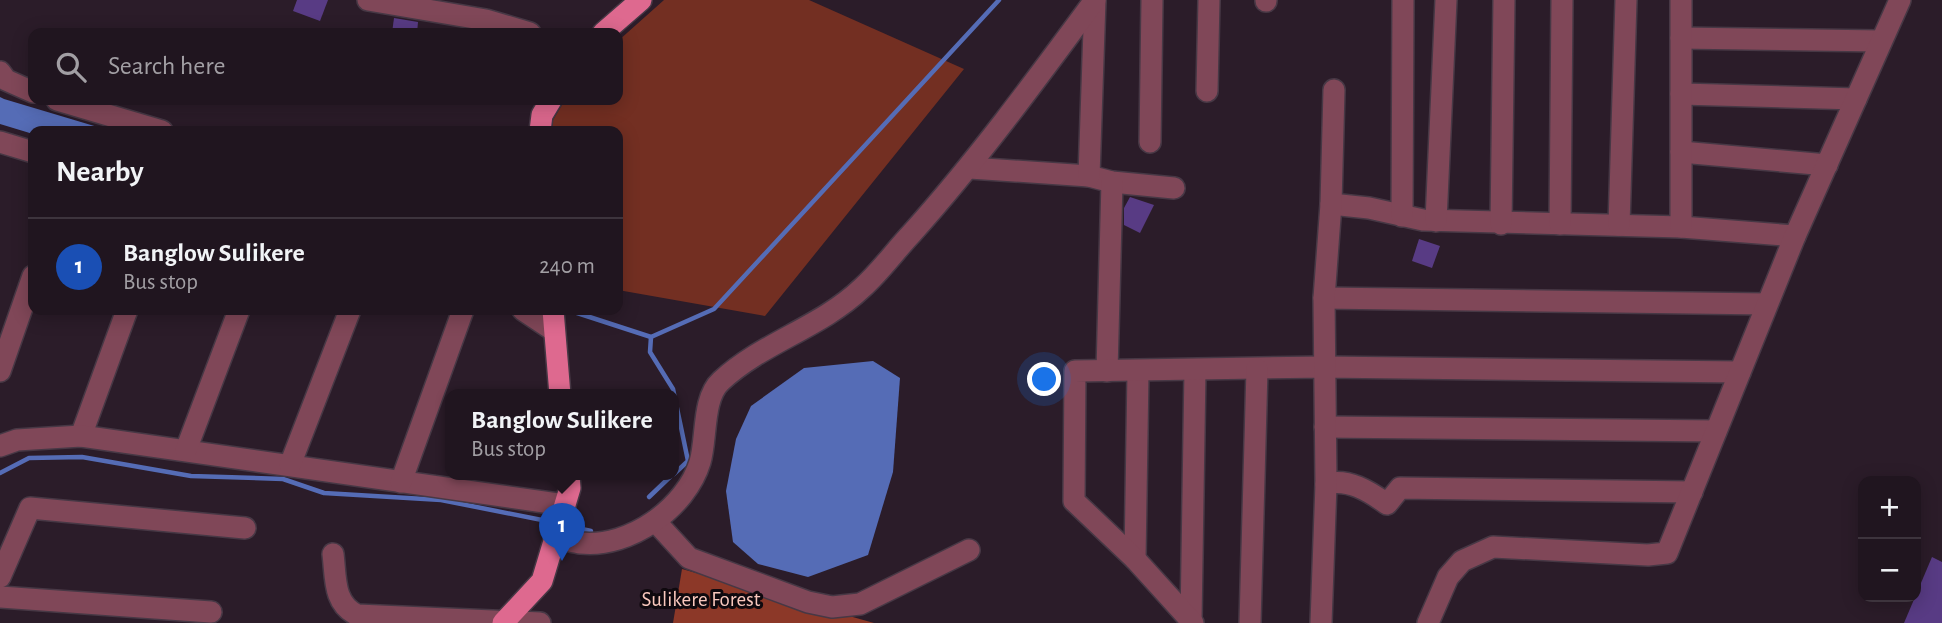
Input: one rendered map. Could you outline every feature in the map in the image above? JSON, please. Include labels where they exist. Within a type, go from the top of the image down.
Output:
[{"type":"main road","points":[[609,28],[641,0]]},
{"type":"main road","points":[[541,126],[542,115],[548,105]]},
{"type":"main road","points":[[553,320],[559,389]]},
{"type":"main road","points":[[504,622],[542,581],[570,488],[569,480]]},
{"type":"street","points":[[368,0],[486,20],[513,28]]},
{"type":"street","points":[[555,538],[583,543],[611,541],[655,520],[684,495],[700,463],[710,405],[718,384],[744,362],[809,326],[862,289],[970,168],[1095,0]]},
{"type":"street","points":[[1089,176],[1095,0]]},
{"type":"street","points":[[1150,142],[1152,0]]},
{"type":"street","points":[[1207,91],[1209,0]]},
{"type":"street","points":[[1402,216],[1403,0]]},
{"type":"street","points":[[1436,221],[1446,0]]},
{"type":"street","points":[[1501,223],[1504,0]]},
{"type":"street","points":[[1560,224],[1562,0]]},
{"type":"street","points":[[1619,225],[1626,0]]},
{"type":"street","points":[[1681,0],[1681,227]]},
{"type":"street","points":[[1427,623],[1448,577],[1462,561],[1493,547],[1648,555],[1667,553],[1795,236],[1900,0]]},
{"type":"street","points":[[1681,38],[1881,41]]},
{"type":"street","points":[[0,72],[6,80],[28,90]]},
{"type":"street","points":[[1321,623],[1326,484],[1324,298],[1331,204],[1334,90]]},
{"type":"street","points":[[1681,93],[1856,99]]},
{"type":"street","points":[[74,105],[145,126]]},
{"type":"street","points":[[0,142],[28,150]]},
{"type":"street","points":[[1681,152],[1826,165]]},
{"type":"street","points":[[970,168],[1089,176],[1112,182],[1174,188]]},
{"type":"street","points":[[1107,371],[1112,182]]},
{"type":"street","points":[[1331,204],[1436,221],[1681,227],[1795,236]]},
{"type":"street","points":[[0,371],[28,290]]},
{"type":"street","points":[[1324,298],[1767,304]]},
{"type":"street","points":[[81,436],[125,315]]},
{"type":"street","points":[[186,450],[237,315]]},
{"type":"street","points":[[290,465],[348,315]]},
{"type":"street","points":[[401,482],[461,315]]},
{"type":"street","points":[[1192,622],[1135,558],[1074,501],[1075,371],[1324,367],[1740,372]]},
{"type":"street","points":[[1250,623],[1257,369]]},
{"type":"street","points":[[1192,622],[1195,370]]},
{"type":"street","points":[[1135,558],[1138,372]]},
{"type":"street","points":[[1325,427],[1716,431]]},
{"type":"street","points":[[0,446],[17,440],[81,436],[565,505]]},
{"type":"street","points":[[1326,484],[1335,481],[1353,485],[1387,504],[1400,488],[1692,492]]},
{"type":"street","points":[[0,577],[30,508],[245,528]]},
{"type":"street","points":[[655,520],[689,558],[808,602],[832,607],[860,604],[969,550]]},
{"type":"street","points":[[333,554],[337,594],[346,610],[357,615],[540,623]]},
{"type":"street","points":[[0,597],[211,612]]},
{"type":"shaded area","points":[[664,0],[809,0],[964,69],[765,316],[623,291],[623,126],[552,126],[562,105],[623,105],[623,37]]},
{"type":"green space","name":"Sulikere Forest","points":[[682,569],[874,623],[673,623]]},
{"type":"water","points":[[0,97],[94,126],[28,126],[28,132],[0,124]]},
{"type":"water","points":[[873,361],[900,378],[893,472],[868,555],[808,577],[758,564],[733,542],[726,491],[736,439],[751,406],[804,368]]},
{"type":"building","points":[[297,0],[328,0],[320,21],[293,11]]},
{"type":"building","points":[[394,18],[418,22],[417,28],[393,28]]},
{"type":"building","points":[[1130,197],[1154,205],[1140,233],[1124,225],[1124,208]]},
{"type":"building","points":[[1419,239],[1440,246],[1432,268],[1412,261]]},
{"type":"building","points":[[1932,557],[1942,562],[1942,623],[1904,623],[1913,602],[1921,602],[1921,583]]},
{"type":"waterway","points":[[583,315],[651,337],[714,309],[999,0]]},
{"type":"waterway","points":[[651,337],[650,352],[673,389]]},
{"type":"waterway","points":[[679,418],[688,461],[679,469]]},
{"type":"waterway","points":[[0,473],[29,458],[82,457],[191,476],[283,479],[324,493],[441,500],[552,522]]},
{"type":"waterway","points":[[649,497],[667,480]]},
{"type":"waterway","points":[[564,525],[591,531]]},
{"type":"place","name":"Banglow Sulikere","points":[[562,561]]}]
